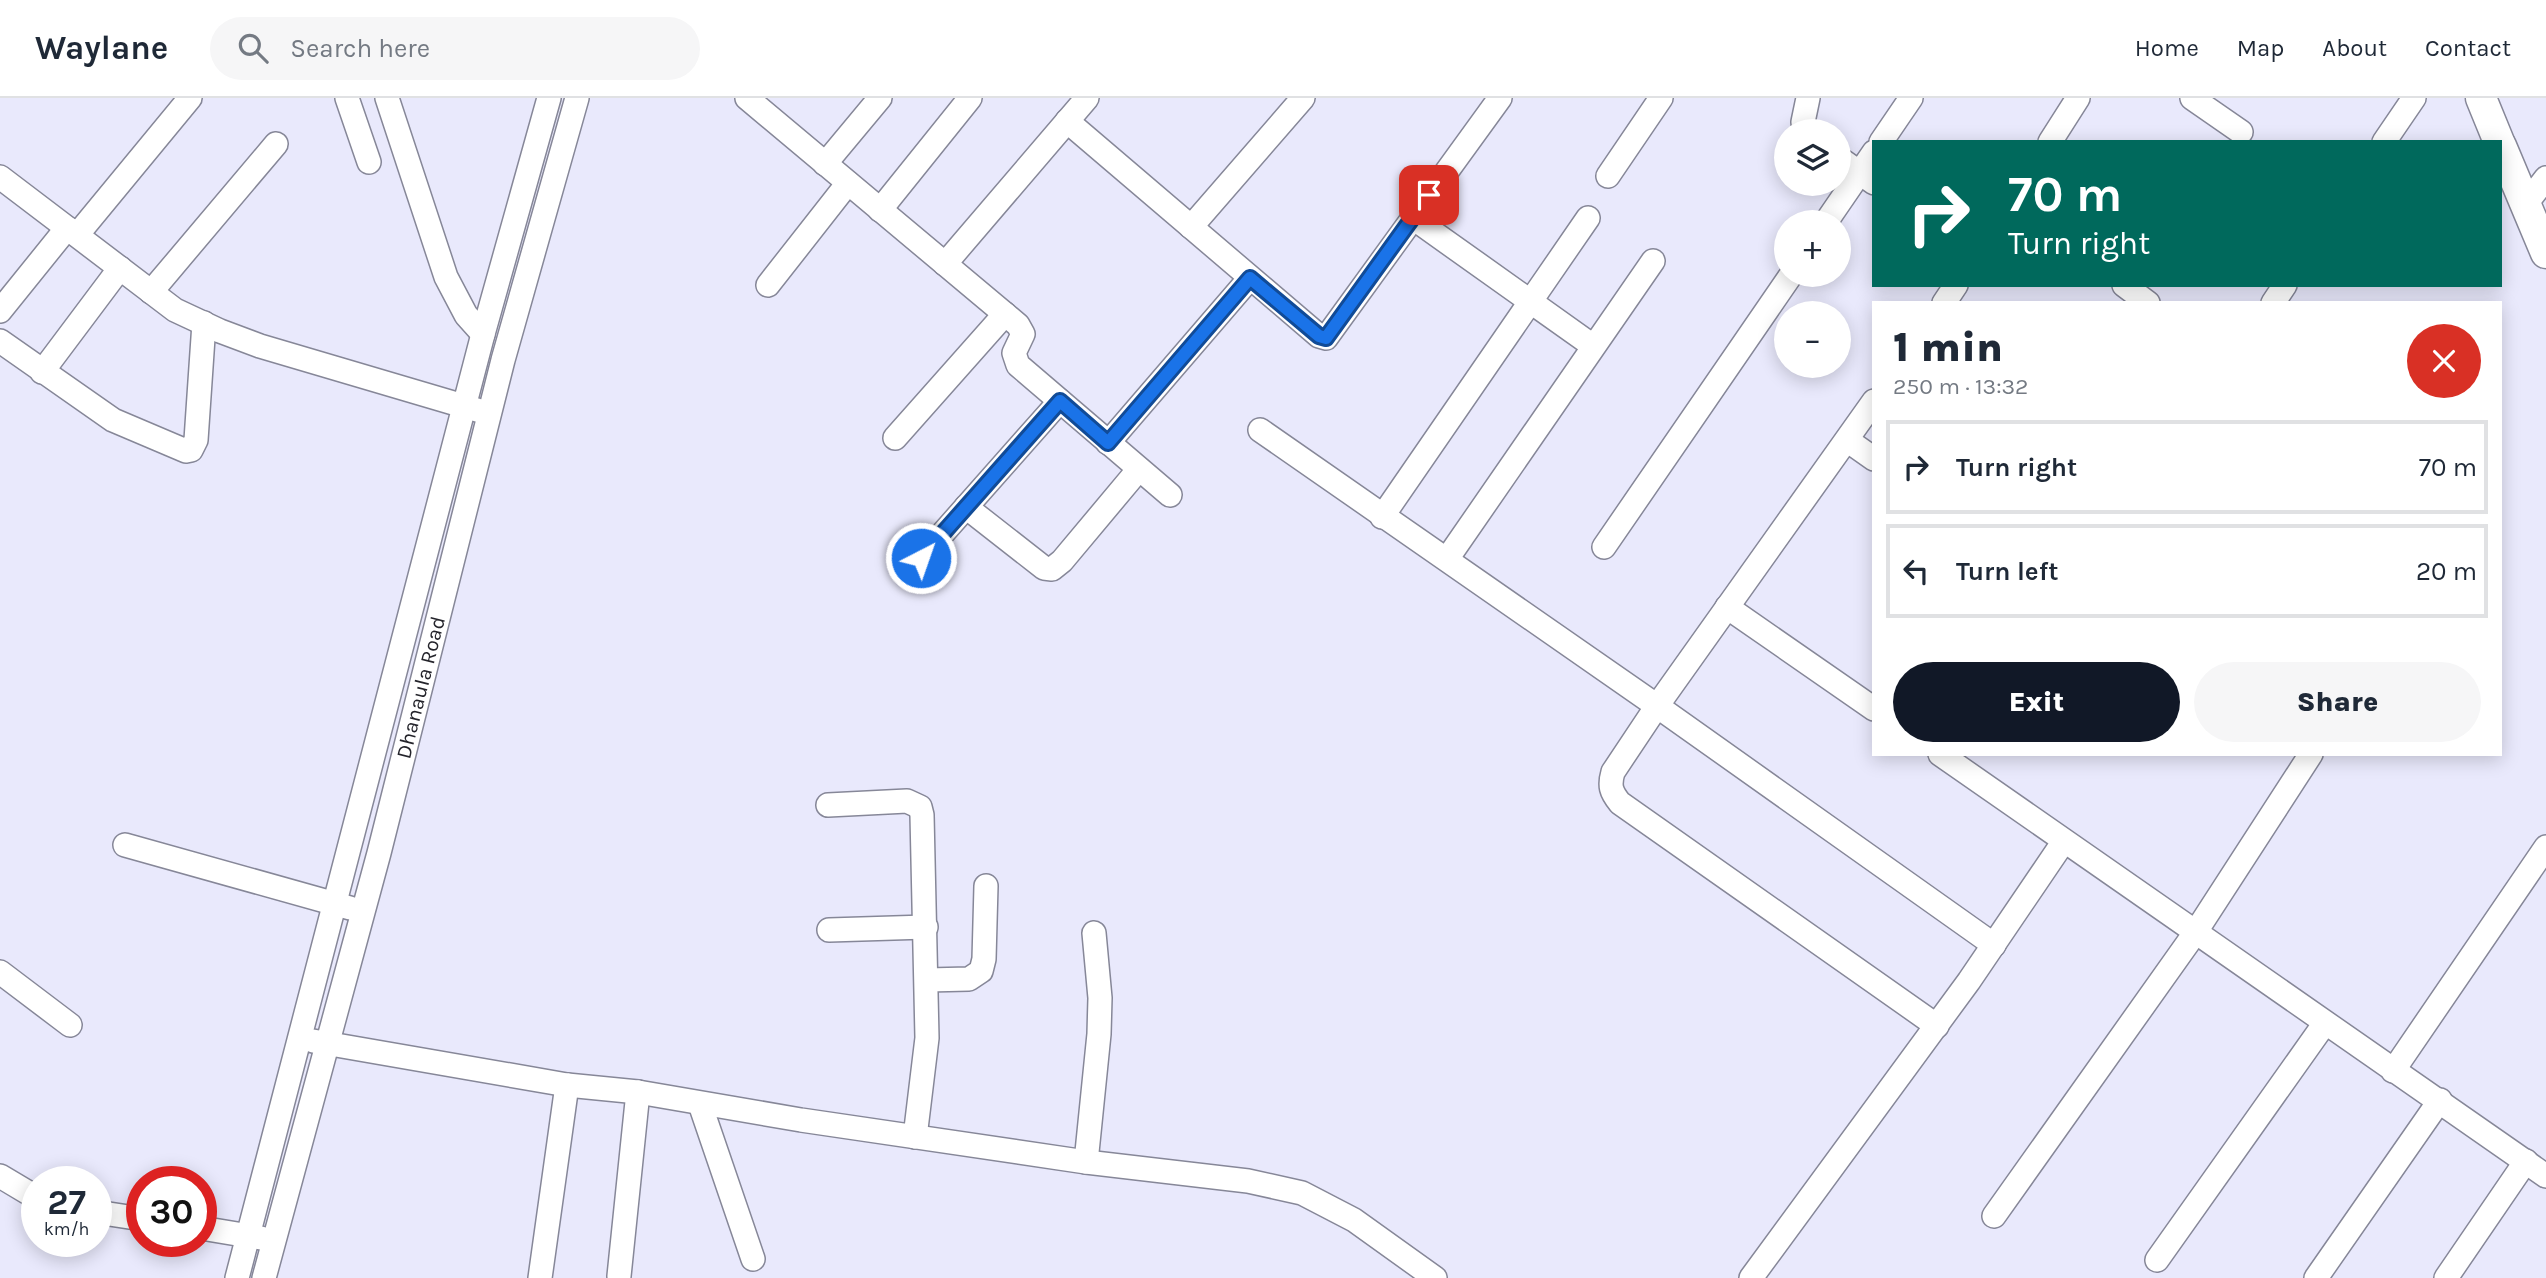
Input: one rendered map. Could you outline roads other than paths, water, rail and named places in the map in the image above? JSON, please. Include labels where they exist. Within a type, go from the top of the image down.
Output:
[{"type":"main road","points":[[2482,98],[2498,140]]},
{"type":"main road","points":[[2502,149],[2546,253]]},
{"type":"street","points":[[0,311],[190,98]]},
{"type":"street","points":[[347,98],[369,162]]},
{"type":"street","name":"Dhanaula Road","points":[[237,1278],[483,334],[549,98]]},
{"type":"street","name":"Dhanaula Road","points":[[264,1278],[363,912],[490,414],[577,98]]},
{"type":"street","points":[[747,98],[1018,325],[1023,334],[1015,349],[1016,361],[1170,495]]},
{"type":"street","points":[[825,164],[880,98]]},
{"type":"street","points":[[880,210],[970,98]]},
{"type":"street","points":[[945,264],[1087,98]]},
{"type":"street","points":[[1191,227],[1304,98]]},
{"type":"street","points":[[1068,121],[1250,278],[1319,336],[1326,338],[1500,98]]},
{"type":"street","points":[[1608,176],[1661,98]]},
{"type":"street","points":[[1804,119],[1808,98]]},
{"type":"street","points":[[1882,140],[1911,98]]},
{"type":"street","points":[[2051,140],[2078,98]]},
{"type":"street","points":[[2192,98],[2241,132]]},
{"type":"street","points":[[2385,140],[2414,98]]},
{"type":"street","points":[[394,105],[446,277],[466,315],[483,334]]},
{"type":"street","points":[[151,292],[276,144]]},
{"type":"street","points":[[1837,210],[1867,178],[1872,159]]},
{"type":"street","points":[[1851,167],[1867,178]]},
{"type":"street","points":[[0,177],[175,310],[260,345],[490,414]]},
{"type":"street","points":[[2525,205],[2546,178]]},
{"type":"street","points":[[768,285],[848,183]]},
{"type":"street","points":[[1413,218],[1593,346]]},
{"type":"street","points":[[1382,517],[1588,218]]},
{"type":"street","points":[[1447,559],[1653,261]]},
{"type":"street","points":[[42,372],[120,268]]},
{"type":"street","points":[[1108,443],[1250,278]]},
{"type":"street","points":[[1604,547],[1783,287]]},
{"type":"street","points":[[2127,287],[2145,301]]},
{"type":"street","points":[[895,438],[1005,314]]},
{"type":"street","points":[[0,341],[124,426],[178,449],[191,450],[196,440],[204,323]]},
{"type":"street","points":[[921,558],[1060,401]]},
{"type":"street","points":[[1872,404],[1657,706],[1613,772],[1609,783],[1612,794],[1620,803],[1937,1026]]},
{"type":"street","points":[[1260,430],[1994,945]]},
{"type":"street","points":[[1847,440],[1872,458]]},
{"type":"street","points":[[966,508],[1044,568],[1052,569],[1062,561],[1139,468]]},
{"type":"street","points":[[1727,607],[1872,708]]},
{"type":"street","points":[[1943,756],[2546,1175]]},
{"type":"street","points":[[1994,1216],[2195,933],[2310,756]]},
{"type":"street","points":[[828,805],[907,801],[920,807],[924,829],[927,1038],[915,1137]]},
{"type":"street","points":[[1751,1278],[1937,1026],[2064,841]]},
{"type":"street","points":[[125,845],[363,912]]},
{"type":"street","points":[[2393,1070],[2546,846]]},
{"type":"street","points":[[927,980],[968,979],[981,971],[984,959],[986,886]]},
{"type":"street","points":[[829,930],[926,927]]},
{"type":"street","points":[[1086,1162],[1099,1034],[1100,998],[1094,933]]},
{"type":"street","points":[[0,972],[69,1025]]},
{"type":"street","points":[[2157,1259],[2325,1023]]},
{"type":"street","points":[[300,1040],[567,1085],[638,1092],[915,1137],[1086,1162],[1248,1181],[1302,1192],[1354,1220],[1435,1278]]},
{"type":"street","points":[[540,1278],[567,1085]]},
{"type":"street","points":[[619,1276],[638,1092]]},
{"type":"street","points":[[2316,1278],[2440,1100]]},
{"type":"street","points":[[700,1104],[753,1259]]},
{"type":"street","points":[[2446,1278],[2526,1161]]},
{"type":"street","points":[[0,1176],[21,1188]]},
{"type":"street","points":[[217,1230],[275,1240]]}]
